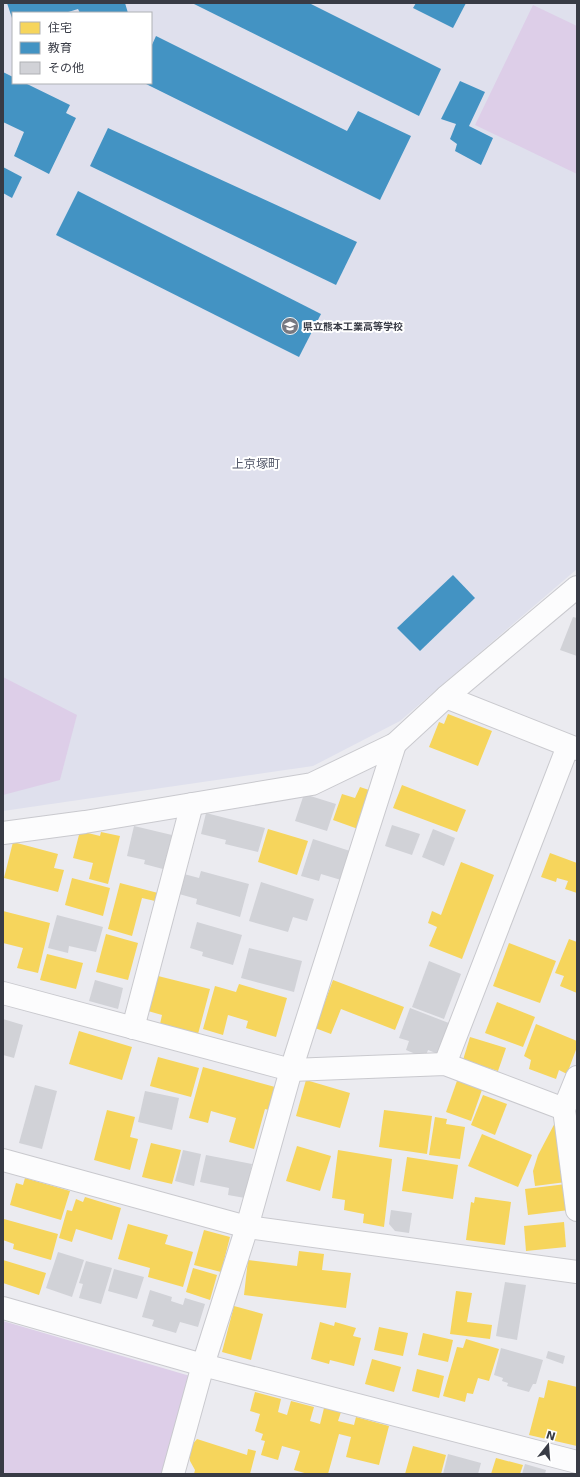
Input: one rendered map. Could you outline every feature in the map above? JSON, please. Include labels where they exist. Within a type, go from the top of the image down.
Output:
[{"type":"street","points":[[3,833],[85,822],[312,784],[395,744],[446,697],[574,595]]},
{"type":"street","points":[[445,1064],[572,748],[446,697]]},
{"type":"street","points":[[173,1474],[203,1365],[247,1227],[291,1070],[395,744]]},
{"type":"street","points":[[133,1028],[192,804]]},
{"type":"street","points":[[3,993],[291,1070],[445,1064],[564,1109]]},
{"type":"street","points":[[577,1077],[564,1109],[577,1210]]},
{"type":"street","points":[[3,1160],[247,1227],[577,1272]]},
{"type":"street","points":[[3,1308],[203,1365],[577,1462]]},
{"type":"shaded area","name":"県立熊本工業高等学校","points":[[3,3],[577,3],[577,569],[400,721],[313,766],[3,811]]},
{"type":"shaded area","points":[[533,5],[577,26],[577,174],[475,125]]},
{"type":"shaded area","points":[[3,677],[77,715],[60,780],[3,795]]},
{"type":"shaded area","points":[[3,1321],[190,1376],[163,1474],[3,1474]]},
{"type":"building: 住宅","points":[[448,714],[492,731],[478,766],[429,747],[439,722],[444,724]]},
{"type":"building: 住宅","points":[[402,785],[466,810],[457,832],[393,808]]},
{"type":"building: 住宅","points":[[360,787],[372,791],[358,829],[333,820],[342,794],[355,798]]},
{"type":"building: 住宅","points":[[268,829],[308,841],[297,875],[258,862]]},
{"type":"building: 住宅","points":[[80,831],[100,836],[101,832],[120,836],[108,884],[89,879],[93,863],[73,858]]},
{"type":"building: 住宅","points":[[13,842],[58,854],[54,868],[64,870],[58,892],[4,878]]},
{"type":"building: 住宅","points":[[550,853],[577,863],[577,893],[565,889],[568,881],[557,878],[556,882],[541,877]]},
{"type":"building: 住宅","points":[[461,862],[494,875],[462,959],[429,946],[437,927],[428,923],[432,911],[441,915]]},
{"type":"building: 住宅","points":[[72,878],[110,888],[103,916],[65,905]]},
{"type":"building: 住宅","points":[[120,883],[158,893],[155,901],[142,898],[132,936],[108,929]]},
{"type":"building: 住宅","points":[[3,911],[50,923],[38,973],[17,968],[23,948],[3,943]]},
{"type":"building: 住宅","points":[[106,934],[138,943],[128,980],[96,972]]},
{"type":"building: 住宅","points":[[569,939],[577,942],[577,993],[560,986],[564,976],[555,973]]},
{"type":"building: 住宅","points":[[509,943],[556,961],[540,1003],[493,986]]},
{"type":"building: 住宅","points":[[47,954],[83,963],[76,989],[40,980]]},
{"type":"building: 住宅","points":[[158,976],[210,989],[198,1034],[160,1024],[162,1015],[148,1011]]},
{"type":"building: 住宅","points":[[333,980],[404,1007],[395,1030],[341,1009],[331,1034],[315,1028]]},
{"type":"building: 住宅","points":[[239,984],[287,998],[276,1037],[246,1028],[248,1021],[228,1015],[223,1035],[203,1029],[215,986],[236,992]]},
{"type":"building: 住宅","points":[[497,1002],[535,1017],[523,1047],[485,1033]]},
{"type":"building: 住宅","points":[[536,1024],[577,1041],[577,1047],[567,1074],[559,1070],[556,1079],[529,1069],[531,1060],[524,1056]]},
{"type":"building: 住宅","points":[[79,1031],[132,1047],[122,1080],[69,1064]]},
{"type":"building: 住宅","points":[[470,1037],[506,1048],[498,1071],[463,1060]]},
{"type":"building: 住宅","points":[[158,1057],[199,1068],[191,1097],[150,1086]]},
{"type":"building: 住宅","points":[[203,1067],[275,1087],[269,1110],[265,1109],[254,1149],[229,1142],[236,1118],[211,1111],[208,1123],[189,1118]]},
{"type":"building: 住宅","points":[[458,1078],[483,1087],[471,1121],[446,1112]]},
{"type":"building: 住宅","points":[[306,1080],[350,1093],[340,1128],[296,1116]]},
{"type":"building: 住宅","points":[[483,1095],[507,1104],[495,1135],[471,1125]]},
{"type":"building: 住宅","points":[[107,1110],[135,1117],[130,1137],[138,1139],[130,1170],[94,1160]]},
{"type":"building: 住宅","points":[[384,1110],[432,1116],[427,1154],[379,1147]]},
{"type":"building: 住宅","points":[[435,1117],[447,1119],[446,1124],[465,1127],[460,1159],[429,1155]]},
{"type":"building: 住宅","points":[[557,1119],[566,1182],[535,1186],[533,1171],[538,1155]]},
{"type":"building: 住宅","points":[[482,1134],[532,1155],[518,1187],[468,1166]]},
{"type":"building: 住宅","points":[[151,1143],[181,1150],[172,1184],[142,1177]]},
{"type":"building: 住宅","points":[[297,1146],[331,1156],[320,1191],[286,1181]]},
{"type":"building: 住宅","points":[[338,1150],[392,1159],[384,1227],[363,1223],[364,1214],[344,1210],[345,1200],[332,1198]]},
{"type":"building: 住宅","points":[[407,1157],[458,1165],[453,1199],[402,1191]]},
{"type":"building: 住宅","points":[[25,1178],[70,1191],[61,1220],[10,1205],[16,1183],[23,1185]]},
{"type":"building: 住宅","points":[[566,1184],[569,1210],[528,1215],[525,1189]]},
{"type":"building: 住宅","points":[[85,1197],[121,1208],[112,1240],[76,1229],[72,1242],[59,1238],[67,1210],[72,1211],[76,1199],[83,1202]]},
{"type":"building: 住宅","points":[[475,1197],[511,1202],[505,1245],[466,1240],[471,1202],[474,1203]]},
{"type":"building: 住宅","points":[[4,1219],[58,1234],[51,1260],[13,1249],[14,1244],[3,1240]]},
{"type":"building: 住宅","points":[[564,1222],[566,1247],[526,1251],[524,1226]]},
{"type":"building: 住宅","points":[[128,1224],[168,1235],[165,1244],[193,1252],[183,1287],[148,1277],[150,1268],[118,1259]]},
{"type":"building: 住宅","points":[[204,1230],[230,1237],[221,1272],[194,1265]]},
{"type":"building: 住宅","points":[[299,1251],[324,1254],[322,1270],[351,1273],[346,1308],[244,1295],[248,1260],[297,1266]]},
{"type":"building: 住宅","points":[[3,1260],[46,1273],[39,1295],[3,1283]]},
{"type":"building: 住宅","points":[[193,1268],[217,1275],[210,1300],[186,1292]]},
{"type":"building: 住宅","points":[[456,1291],[472,1293],[467,1322],[492,1325],[490,1339],[450,1334]]},
{"type":"building: 住宅","points":[[234,1306],[263,1314],[251,1360],[222,1352]]},
{"type":"building: 住宅","points":[[320,1322],[334,1326],[335,1322],[356,1328],[353,1336],[361,1338],[354,1366],[330,1360],[329,1364],[311,1359]]},
{"type":"building: 住宅","points":[[379,1327],[408,1333],[403,1356],[374,1350]]},
{"type":"building: 住宅","points":[[423,1333],[453,1340],[448,1362],[418,1355]]},
{"type":"building: 住宅","points":[[466,1339],[499,1349],[489,1381],[478,1378],[473,1394],[467,1393],[465,1402],[443,1396],[457,1347],[463,1348]]},
{"type":"building: 住宅","points":[[372,1359],[401,1367],[394,1392],[365,1384]]},
{"type":"building: 住宅","points":[[417,1369],[444,1376],[439,1398],[412,1391]]},
{"type":"building: 住宅","points":[[548,1380],[577,1387],[577,1446],[529,1435],[539,1397],[544,1398]]},
{"type":"building: 住宅","points":[[255,1392],[281,1399],[278,1412],[287,1415],[291,1401],[314,1407],[310,1421],[320,1424],[324,1408],[341,1412],[338,1421],[354,1425],[356,1417],[389,1426],[379,1465],[346,1457],[351,1437],[339,1434],[328,1474],[308,1474],[294,1470],[300,1451],[282,1446],[278,1460],[261,1455],[265,1441],[261,1440],[263,1434],[255,1431],[260,1414],[250,1411]]},
{"type":"building: 住宅","points":[[197,1439],[247,1455],[248,1449],[256,1451],[250,1474],[194,1474],[195,1470],[190,1461],[189,1454],[191,1446]]},
{"type":"building: 住宅","points":[[413,1446],[446,1455],[441,1474],[405,1474]]},
{"type":"building: 住宅","points":[[496,1458],[523,1465],[520,1474],[491,1474]]},
{"type":"building: 教育","points":[[7,3],[125,3],[128,12],[80,12],[78,9],[68,12],[12,12],[12,18]]},
{"type":"building: 教育","points":[[192,3],[309,3],[441,69],[419,116]]},
{"type":"building: 教育","points":[[416,3],[466,3],[453,28],[413,8]]},
{"type":"building: 教育","points":[[156,36],[347,131],[358,111],[411,136],[380,200],[146,84],[152,84],[152,45]]},
{"type":"building: 教育","points":[[3,72],[12,76],[12,84],[27,84],[70,105],[66,113],[76,118],[49,174],[14,156],[24,132],[3,122]]},
{"type":"building: 教育","points":[[460,81],[485,92],[469,126],[493,138],[481,165],[455,151],[457,144],[450,139],[456,124],[441,119]]},
{"type":"building: 教育","points":[[108,128],[357,242],[336,285],[90,166]]},
{"type":"building: 教育","points":[[3,167],[22,177],[12,198],[3,193]]},
{"type":"building: 教育","points":[[78,191],[321,314],[299,357],[56,235]]},
{"type":"building: 教育","points":[[453,575],[475,598],[420,651],[397,628]]},
{"type":"building: その他","points":[[573,617],[577,618],[577,656],[560,650]]},
{"type":"building: その他","points":[[304,794],[336,804],[327,831],[295,821]]},
{"type":"building: その他","points":[[206,813],[265,828],[258,852],[225,844],[226,840],[201,834]]},
{"type":"building: その他","points":[[392,825],[420,834],[412,855],[385,846]]},
{"type":"building: その他","points":[[134,826],[172,835],[163,869],[144,864],[145,860],[127,856]]},
{"type":"building: その他","points":[[433,829],[455,838],[444,866],[422,857]]},
{"type":"building: その他","points":[[313,839],[350,851],[341,880],[321,874],[319,881],[301,876]]},
{"type":"building: その他","points":[[201,871],[249,884],[240,917],[196,904],[197,899],[179,894],[184,874],[199,878]]},
{"type":"building: その他","points":[[261,882],[314,899],[307,921],[293,917],[288,932],[249,921]]},
{"type":"building: その他","points":[[57,915],[103,927],[96,952],[69,946],[68,953],[48,948]]},
{"type":"building: その他","points":[[197,922],[242,935],[233,965],[202,956],[203,952],[190,948]]},
{"type":"building: その他","points":[[249,948],[302,961],[294,992],[241,978]]},
{"type":"building: その他","points":[[429,961],[461,974],[444,1019],[412,1007]]},
{"type":"building: その他","points":[[95,980],[123,988],[118,1009],[89,1001]]},
{"type":"building: その他","points":[[410,1008],[454,1025],[443,1056],[428,1050],[425,1058],[406,1050],[409,1041],[399,1038]]},
{"type":"building: その他","points":[[3,1019],[23,1025],[14,1058],[3,1055]]},
{"type":"building: その他","points":[[35,1085],[57,1091],[42,1149],[19,1143]]},
{"type":"building: その他","points":[[145,1091],[179,1098],[172,1130],[138,1122]]},
{"type":"building: その他","points":[[183,1150],[201,1154],[194,1186],[175,1181]]},
{"type":"building: その他","points":[[206,1155],[252,1164],[245,1198],[228,1195],[229,1188],[200,1182]]},
{"type":"building: その他","points":[[391,1210],[412,1213],[409,1233],[395,1231],[389,1224]]},
{"type":"building: その他","points":[[58,1252],[84,1260],[72,1297],[46,1288]]},
{"type":"building: その他","points":[[86,1261],[112,1268],[101,1304],[79,1298],[83,1284],[79,1283]]},
{"type":"building: その他","points":[[114,1269],[144,1277],[137,1299],[108,1291]]},
{"type":"building: その他","points":[[505,1282],[526,1285],[517,1340],[496,1336]]},
{"type":"building: その他","points":[[150,1290],[172,1297],[171,1301],[183,1305],[185,1298],[205,1304],[198,1327],[180,1322],[176,1333],[152,1326],[154,1320],[142,1317]]},
{"type":"building: その他","points":[[501,1348],[543,1360],[536,1384],[533,1384],[529,1392],[507,1386],[508,1383],[502,1381],[503,1378],[494,1375]]},
{"type":"building: その他","points":[[548,1351],[565,1356],[563,1364],[546,1358]]},
{"type":"building: その他","points":[[448,1454],[481,1463],[478,1474],[443,1474]]},
{"type":"building: その他","points":[[525,1464],[546,1470],[545,1474],[522,1474]]},
{"type":"place","name":"県立熊本工業高等学校","points":[[290,326]]},
{"type":"district","name":"上京塚町","points":[[256,464]]}]
